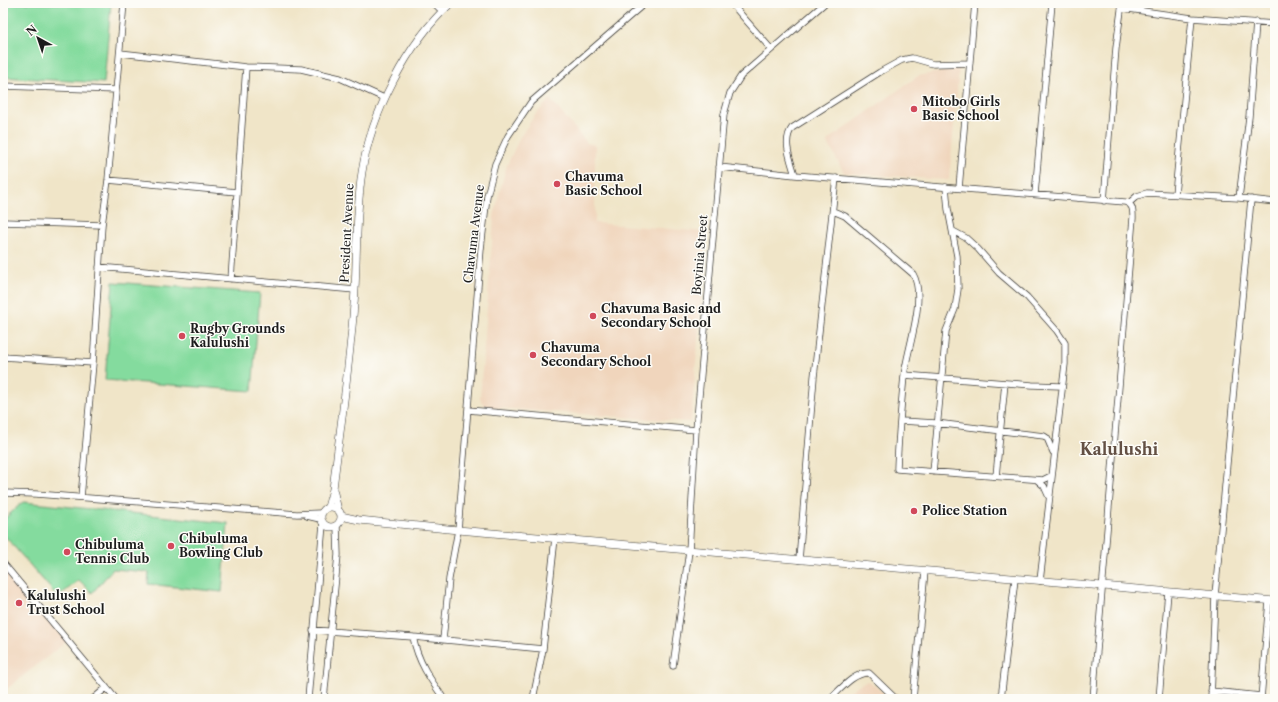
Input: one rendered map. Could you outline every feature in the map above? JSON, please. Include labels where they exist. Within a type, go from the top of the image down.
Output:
[{"type":"street","points":[[81,497],[93,363],[102,225],[108,180],[124,3]]},
{"type":"street","points":[[434,3],[442,11]]},
{"type":"street","name":"President Avenue","points":[[328,507],[333,489],[348,372],[355,290],[358,208],[362,171],[368,144],[384,98],[402,64],[442,11],[451,3]]},
{"type":"street","name":"Chavuma Avenue","points":[[443,640],[449,579],[458,530],[487,196],[495,164],[508,136],[531,102],[646,3]]},
{"type":"street","points":[[731,3],[772,49]]},
{"type":"street","name":"Boyinia Street","points":[[673,666],[689,551],[696,430],[724,114],[730,93],[741,76],[825,3]]},
{"type":"street","points":[[959,188],[975,3]]},
{"type":"street","points":[[1035,194],[1052,3]]},
{"type":"street","points":[[1104,201],[1116,48],[1122,5],[1192,18],[1275,24]]},
{"type":"street","points":[[1175,194],[1192,18]]},
{"type":"street","points":[[1239,198],[1256,22]]},
{"type":"street","points":[[120,53],[246,67],[301,69],[326,74],[384,98]]},
{"type":"street","points":[[795,176],[787,142],[787,134],[792,128],[880,72],[902,60],[912,58],[927,64],[970,63]]},
{"type":"street","points":[[231,279],[246,67]]},
{"type":"street","points":[[3,86],[116,90]]},
{"type":"street","points":[[719,167],[795,176],[1035,194],[1129,203],[1142,194],[1175,194],[1275,202]]},
{"type":"street","points":[[799,560],[814,377],[836,178]]},
{"type":"street","points":[[108,180],[237,192]]},
{"type":"street","points":[[932,472],[940,378],[946,331],[955,309],[958,293],[959,273],[948,209],[946,187]]},
{"type":"street","points":[[1211,699],[1215,596],[1251,199]]},
{"type":"street","points":[[1093,699],[1133,210],[1129,203]]},
{"type":"street","points":[[833,211],[845,216],[913,274],[916,279],[916,306],[904,375],[897,469],[1037,480],[1043,480],[1051,476]]},
{"type":"street","points":[[3,222],[102,225]]},
{"type":"street","points":[[953,232],[966,238],[999,273],[1027,297],[1062,337],[1065,343],[1065,364],[1061,386],[1040,581]]},
{"type":"street","points":[[99,267],[355,290]]},
{"type":"street","points":[[3,357],[93,363]]},
{"type":"street","points":[[904,375],[1061,386]]},
{"type":"street","points":[[996,476],[1005,383]]},
{"type":"street","points":[[468,410],[696,430]]},
{"type":"street","points":[[901,421],[936,423],[1046,436],[1054,454]]},
{"type":"street","points":[[1037,480],[1044,486],[1049,499]]},
{"type":"street","name":"President Avenue","points":[[333,489],[339,518]]},
{"type":"street","points":[[3,493],[81,497],[297,514],[322,519],[330,528],[339,518]]},
{"type":"street","points":[[308,699],[322,519],[328,507],[339,518],[458,530],[1272,601],[1261,697],[1211,691]]},
{"type":"street","points":[[324,699],[329,631],[338,555],[339,518]]},
{"type":"street","points":[[533,699],[543,650],[555,538]]},
{"type":"street","points":[[3,563],[116,699]]},
{"type":"street","points":[[913,699],[925,571]]},
{"type":"street","points":[[1001,699],[1014,578]]},
{"type":"street","points":[[1159,699],[1168,592]]},
{"type":"street","points":[[313,630],[413,637],[543,650]]},
{"type":"street","points":[[413,637],[416,652],[423,669],[444,699]]},
{"type":"street","points":[[830,699],[856,677],[865,673],[896,699]]},
{"type":"street","points":[[93,699],[106,688]]},
{"type":"shaded area","name":"Mitobo Girls Basic School","points":[[959,68],[949,180],[844,173],[827,141],[918,76]]},
{"type":"shaded area","name":"Chavuma Basic and Secondary School","points":[[550,99],[587,143],[595,145],[595,223],[707,232],[691,422],[486,407],[480,399],[494,217],[500,190],[507,165],[520,137],[535,115]]},
{"type":"shaded area","name":"Kalulushi Trust School","points":[[3,565],[67,641],[3,692]]},
{"type":"shaded area","points":[[868,681],[892,699],[840,699],[860,684]]},
{"type":"green space","points":[[3,3],[111,3],[104,83],[3,77]]},
{"type":"green space","name":"Rugby Grounds Kalulushi","points":[[113,282],[260,293],[252,391],[105,380]]},
{"type":"green space","points":[[23,502],[228,523],[222,592],[148,584],[149,572],[113,569],[92,593],[79,580],[58,597],[3,534],[3,520]]},
{"type":"place","name":"Mitobo Girls Basic School","points":[[914,109]]},
{"type":"place","name":"Chavuma Basic School","points":[[557,184]]},
{"type":"place","name":"Chavuma Basic and Secondary School","points":[[593,316]]},
{"type":"place","name":"Rugby Grounds Kalulushi","points":[[182,336]]},
{"type":"place","name":"Chavuma Secondary School","points":[[533,355]]},
{"type":"place","name":"Police Station","points":[[914,511]]},
{"type":"place","name":"Chibuluma Bowling Club","points":[[171,546]]},
{"type":"place","name":"Chibuluma Tennis Club","points":[[67,552]]},
{"type":"place","name":"Kalulushi Trust School","points":[[19,603]]},
{"type":"district","name":"Kalulushi","points":[[1119,449]]}]
